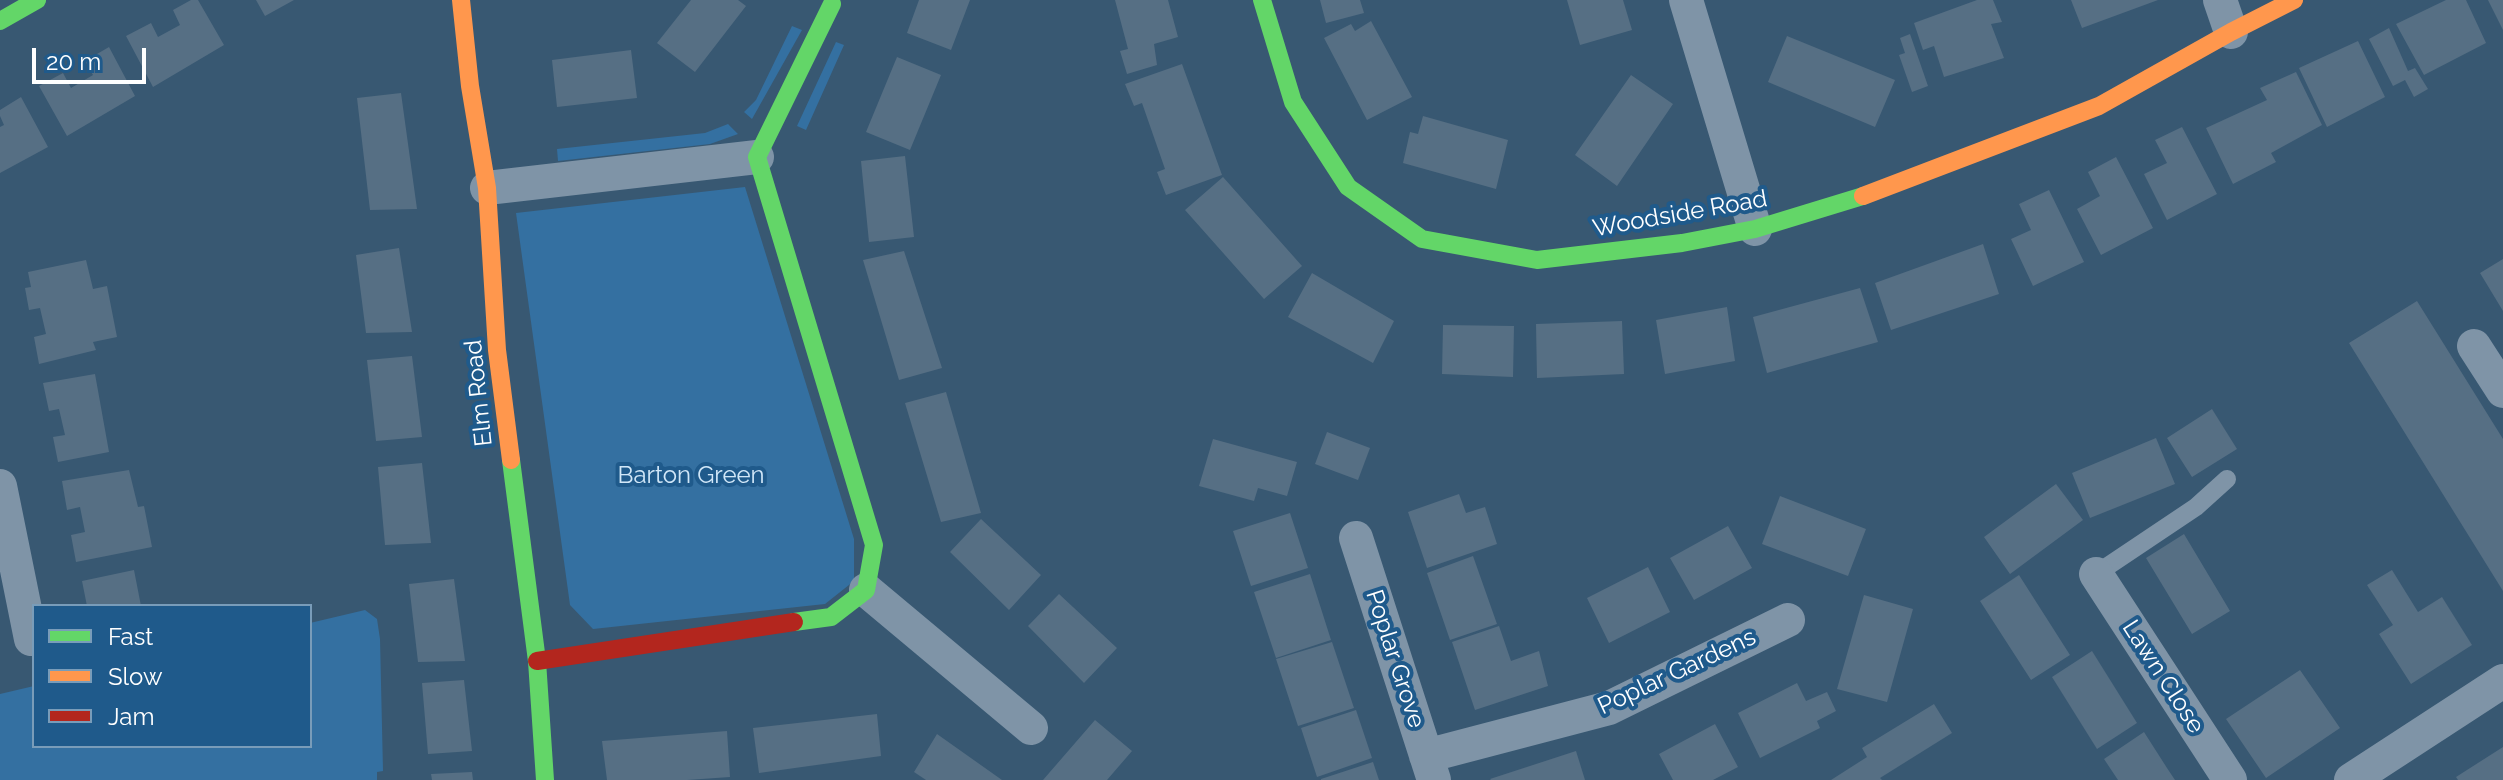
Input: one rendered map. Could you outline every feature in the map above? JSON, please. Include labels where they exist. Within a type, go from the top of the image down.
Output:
[{"type":"street","points":[[0,21],[37,0]]},
{"type":"street","name":"Elm Road","points":[[461,0],[470,86],[487,188],[497,350],[537,661],[545,780]]},
{"type":"street","name":"Woodside Road","points":[[1262,0],[1293,102],[1348,187],[1422,239],[1537,260],[1682,243],[1755,229],[1886,189],[2099,106],[2294,0]]},
{"type":"street","points":[[1686,0],[1755,229]]},
{"type":"street","points":[[2220,0],[2231,32]]},
{"type":"street","points":[[537,661],[831,617],[866,590],[874,545],[757,157],[832,4]]},
{"type":"street","points":[[487,188],[757,157]]},
{"type":"street","points":[[2474,346],[2503,391]]},
{"type":"street","points":[[0,486],[31,639]]},
{"type":"street","name":"Poplar Grove","points":[[1356,538],[1430,768]]},
{"type":"street","name":"Lawn Close","points":[[2096,574],[2230,780]]},
{"type":"street","points":[[866,590],[1031,728]]},
{"type":"street","name":"Poplar Gardens","points":[[1430,768],[1609,708],[1788,620]]},
{"type":"street","points":[[2353,780],[2503,681]]},
{"type":"lane","points":[[2096,574],[2196,507],[2227,479]]},
{"type":"green space","points":[[792,26],[802,30],[752,119],[744,112],[756,100]]},
{"type":"green space","points":[[836,42],[844,45],[806,130],[797,126]]},
{"type":"green space","points":[[728,124],[738,134],[710,144],[558,161],[557,149],[705,133]]},
{"type":"green space","name":"Barton Green","points":[[745,187],[854,539],[854,581],[825,604],[593,629],[570,605],[516,213]]},
{"type":"green space","points":[[365,610],[377,619],[383,771],[377,772],[377,780],[0,780],[0,694],[32,686],[32,748],[312,748],[312,623]]},
{"type":"building","points":[[191,0],[198,0],[224,45],[153,87],[126,36],[151,23],[158,37],[180,25],[173,10]]},
{"type":"building","points":[[256,0],[294,0],[265,16]]},
{"type":"building","points":[[691,0],[738,0],[746,6],[695,72],[657,43]]},
{"type":"building","points":[[919,0],[970,0],[951,50],[907,33]]},
{"type":"building","points":[[1115,0],[1168,0],[1178,37],[1154,44],[1157,65],[1127,74],[1120,51],[1128,49]]},
{"type":"building","points":[[1320,0],[1360,0],[1364,13],[1326,23]]},
{"type":"building","points":[[1567,0],[1623,0],[1632,30],[1580,45]]},
{"type":"building","points":[[1977,0],[1993,0],[2002,22],[1991,24],[2004,58],[1944,77],[1934,46],[1923,50],[1914,23]]},
{"type":"building","points":[[2071,0],[2158,0],[2082,28]]},
{"type":"building","points":[[2446,0],[2466,0],[2486,43],[2424,75],[2396,24]]},
{"type":"building","points":[[2488,0],[2503,0],[2503,30]]},
{"type":"building","points":[[1371,21],[1412,97],[1367,120],[1324,38],[1351,24],[1355,31]]},
{"type":"building","points":[[2389,28],[2408,71],[2415,68],[2428,89],[2414,97],[2405,80],[2393,86],[2369,39]]},
{"type":"building","points":[[1910,34],[1928,86],[1912,92],[1899,55],[1905,53],[1900,38]]},
{"type":"building","points":[[1787,36],[1895,80],[1875,127],[1768,82]]},
{"type":"building","points":[[2358,41],[2385,97],[2327,127],[2299,68]]},
{"type":"building","points":[[109,47],[135,96],[67,136],[39,86],[63,73],[71,88],[93,75],[85,61]]},
{"type":"building","points":[[631,50],[637,98],[557,107],[552,60]]},
{"type":"building","points":[[897,57],[941,75],[910,150],[866,132]]},
{"type":"building","points":[[1182,64],[1222,175],[1166,195],[1157,172],[1165,169],[1142,103],[1134,106],[1125,84]]},
{"type":"building","points":[[2296,72],[2322,125],[2271,153],[2276,162],[2233,184],[2206,128],[2267,100],[2260,88]]},
{"type":"building","points":[[1631,75],[1673,104],[1617,186],[1575,155]]},
{"type":"building","points":[[401,93],[417,209],[370,210],[357,98]]},
{"type":"building","points":[[21,97],[48,147],[0,173],[0,127],[4,125],[0,110]]},
{"type":"building","points":[[1423,116],[1508,140],[1496,189],[1403,163],[1410,132],[1418,134]]},
{"type":"building","points":[[2182,127],[2217,194],[2167,220],[2144,174],[2167,163],[2155,140]]},
{"type":"building","points":[[905,156],[914,237],[869,242],[861,161]]},
{"type":"building","points":[[2116,157],[2153,228],[2101,255],[2077,209],[2100,196],[2088,172]]},
{"type":"building","points":[[1223,177],[1302,266],[1264,299],[1185,210]]},
{"type":"building","points":[[2049,190],[2084,262],[2033,286],[2011,239],[2031,230],[2019,204]]},
{"type":"building","points":[[1983,244],[1999,294],[1891,330],[1875,283]]},
{"type":"building","points":[[399,248],[412,332],[366,333],[356,255]]},
{"type":"building","points":[[904,251],[942,368],[899,380],[863,260]]},
{"type":"building","points":[[2503,259],[2503,311],[2480,273]]},
{"type":"building","points":[[86,260],[93,289],[107,286],[117,337],[93,342],[96,350],[39,364],[34,337],[46,334],[40,308],[29,310],[25,288],[31,287],[28,272]]},
{"type":"building","points":[[1312,273],[1394,321],[1373,363],[1288,317]]},
{"type":"building","points":[[1860,288],[1878,342],[1767,373],[1753,317]]},
{"type":"building","points":[[2417,301],[2503,439],[2503,591],[2349,343]]},
{"type":"building","points":[[1727,307],[1735,361],[1665,374],[1656,320]]},
{"type":"building","points":[[1622,321],[1624,374],[1537,378],[1536,324]]},
{"type":"building","points":[[1443,325],[1514,326],[1513,377],[1442,374]]},
{"type":"building","points":[[412,356],[422,437],[376,441],[367,360]]},
{"type":"building","points":[[95,374],[109,452],[58,462],[53,437],[65,435],[59,409],[49,411],[43,383]]},
{"type":"building","points":[[946,392],[981,513],[941,522],[905,403]]},
{"type":"building","points":[[2212,409],[2237,449],[2192,477],[2167,438]]},
{"type":"building","points":[[1327,432],[1370,448],[1358,480],[1315,464]]},
{"type":"building","points":[[2156,438],[2175,484],[2090,518],[2072,473]]},
{"type":"building","points":[[1213,439],[1297,462],[1287,496],[1258,488],[1254,501],[1199,486]]},
{"type":"building","points":[[422,463],[431,543],[385,545],[378,467]]},
{"type":"building","points":[[129,470],[138,507],[144,506],[152,547],[76,562],[71,535],[85,532],[80,507],[67,510],[62,481]]},
{"type":"building","points":[[2056,484],[2083,520],[2010,574],[1984,537]]},
{"type":"building","points":[[1459,494],[1466,513],[1485,507],[1497,544],[1427,568],[1408,512]]},
{"type":"building","points":[[1780,496],[1866,529],[1848,576],[1762,544]]},
{"type":"building","points":[[1290,513],[1308,568],[1251,586],[1233,531]]},
{"type":"building","points":[[981,519],[1041,575],[1009,610],[950,552]]},
{"type":"building","points":[[1728,526],[1752,568],[1694,600],[1670,558]]},
{"type":"building","points":[[2184,534],[2230,611],[2192,634],[2146,558]]},
{"type":"building","points":[[1473,556],[1497,624],[1450,640],[1427,573]]},
{"type":"building","points":[[1648,567],[1670,612],[1609,643],[1587,598]]},
{"type":"building","points":[[134,570],[141,604],[87,604],[82,581]]},
{"type":"building","points":[[2392,570],[2418,612],[2442,597],[2472,645],[2411,684],[2379,634],[2393,625],[2367,585]]},
{"type":"building","points":[[1310,574],[1331,640],[1276,658],[1254,592]]},
{"type":"building","points":[[2019,575],[2070,655],[2031,680],[1980,601]]},
{"type":"building","points":[[454,579],[465,661],[418,662],[409,584]]},
{"type":"building","points":[[1059,594],[1117,648],[1084,683],[1028,626]]},
{"type":"building","points":[[1864,595],[1913,609],[1887,702],[1837,689]]},
{"type":"building","points":[[1499,626],[1511,661],[1539,651],[1548,686],[1475,710],[1452,642]]},
{"type":"building","points":[[1332,642],[1354,708],[1298,726],[1276,659]]},
{"type":"building","points":[[2092,651],[2137,723],[2097,749],[2052,677]]},
{"type":"building","points":[[2300,670],[2340,728],[2266,778],[2226,719]]},
{"type":"building","points":[[464,680],[472,751],[428,754],[422,683]]},
{"type":"building","points":[[1797,683],[1806,701],[1827,692],[1836,711],[1817,721],[1820,728],[1760,758],[1738,713]]},
{"type":"building","points":[[1934,704],[1952,733],[1880,778],[1882,780],[1831,780],[1867,757],[1862,748]]},
{"type":"building","points":[[1356,710],[1372,758],[1317,777],[1301,728]]},
{"type":"building","points":[[877,714],[881,756],[759,773],[753,728]]},
{"type":"building","points":[[1095,720],[1132,751],[1107,780],[1043,780]]},
{"type":"building","points":[[1715,724],[1738,767],[1713,780],[1673,780],[1659,754]]},
{"type":"building","points":[[727,731],[730,777],[607,780],[602,741]]},
{"type":"building","points":[[2144,732],[2175,780],[2118,780],[2104,759]]},
{"type":"building","points":[[937,734],[1002,780],[926,780],[914,772]]},
{"type":"building","points":[[2503,747],[2503,780],[2458,780],[2456,777]]},
{"type":"building","points":[[1576,751],[1585,780],[1490,779]]},
{"type":"building","points":[[1373,762],[1379,780],[1321,780],[1321,779]]},
{"type":"building","points":[[472,772],[473,780],[432,780],[431,774]]},
{"type":"traffic: fast","points":[[0,21],[37,0]]},
{"type":"traffic: fast","points":[[1262,0],[1293,102],[1348,187],[1422,239],[1537,260],[1682,243],[1755,229],[1863,196]]},
{"type":"traffic: fast","points":[[794,622],[831,617],[866,590],[874,545],[757,157],[832,4]]},
{"type":"traffic: fast","points":[[511,460],[537,661],[545,780]]},
{"type":"traffic: slow","points":[[461,0],[470,86],[487,188],[497,350],[511,460]]},
{"type":"traffic: slow","points":[[1863,196],[2099,106],[2294,0]]},
{"type":"traffic: jam","points":[[537,661],[794,622]]}]
